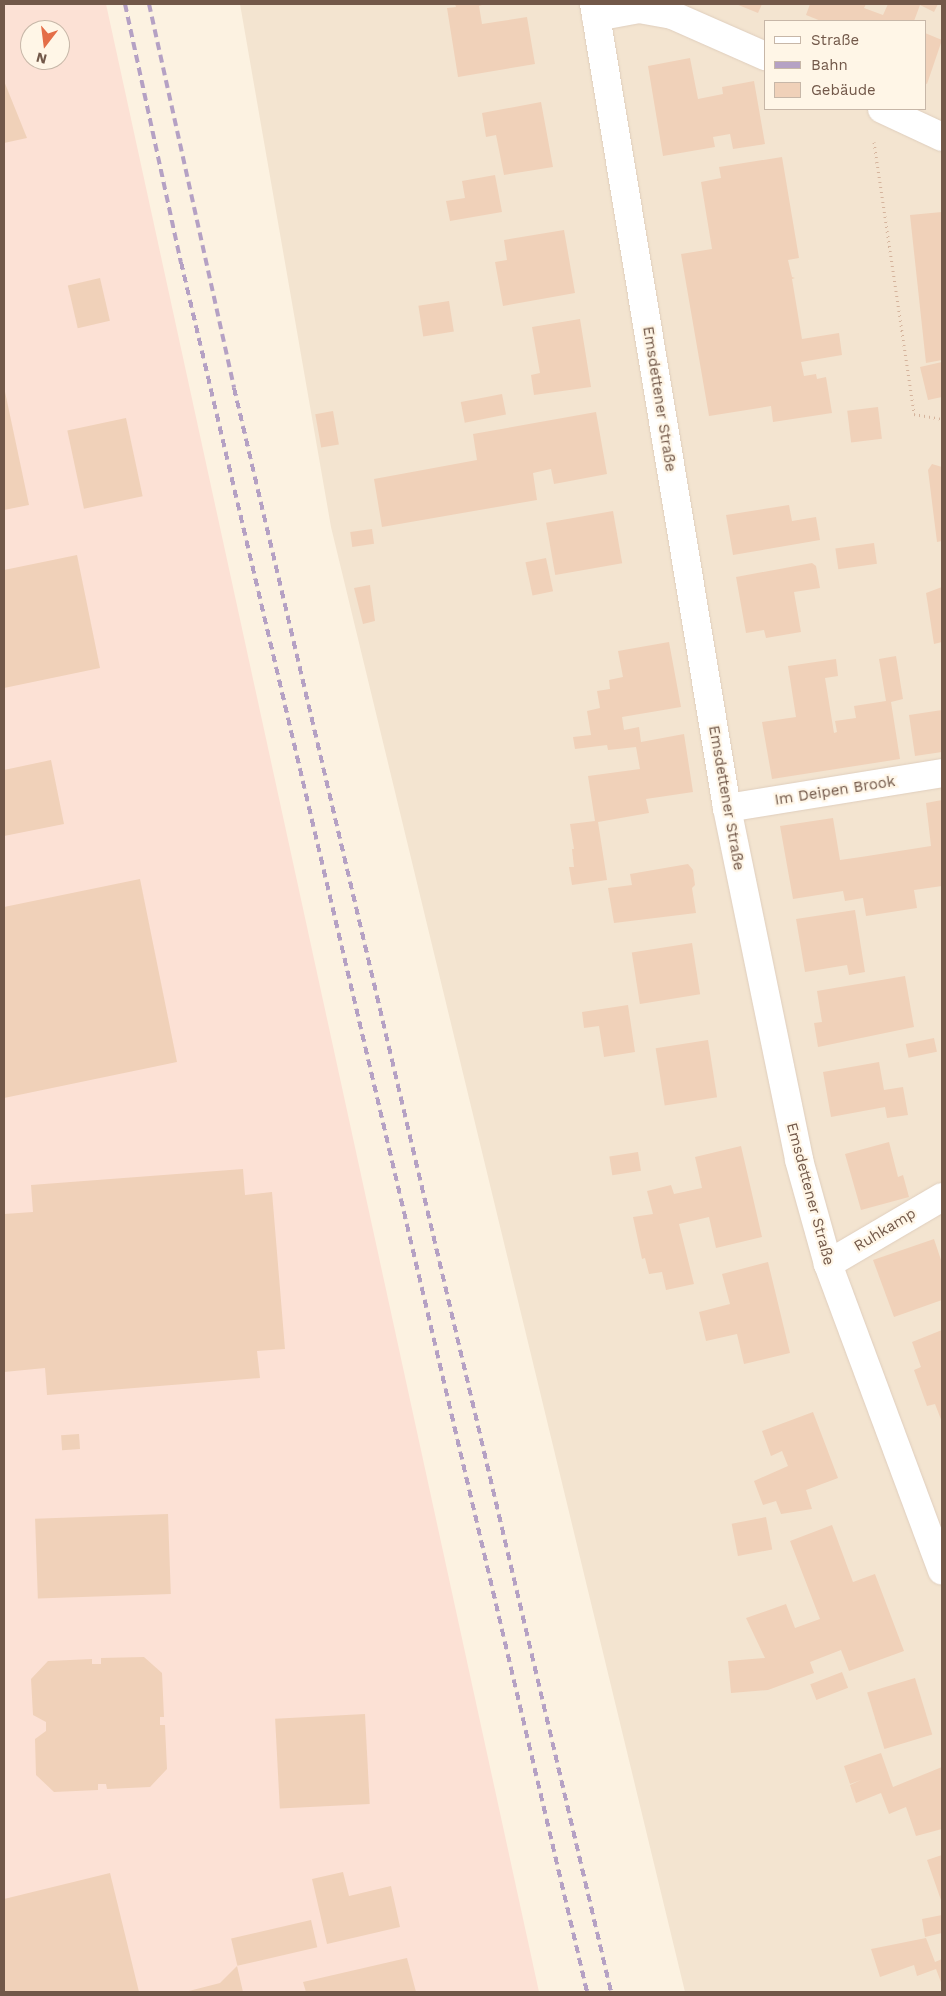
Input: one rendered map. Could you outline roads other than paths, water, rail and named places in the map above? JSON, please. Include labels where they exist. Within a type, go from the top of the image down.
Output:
[{"type":"street","points":[[595,10],[638,9],[672,15],[764,56]]},
{"type":"street","name":"Emsdettener Straße","points":[[595,10],[727,808],[799,1160],[828,1264],[942,1571]]},
{"type":"street","points":[[884,110],[942,137]]},
{"type":"street","name":"Im Deipen Brook","points":[[727,808],[942,773]]},
{"type":"street","name":"Ruhkamp","points":[[828,1264],[942,1196]]},
{"type":"railway","points":[[125,4],[181,262],[587,1992]]},
{"type":"railway","points":[[149,4],[234,388],[611,1992]]}]
